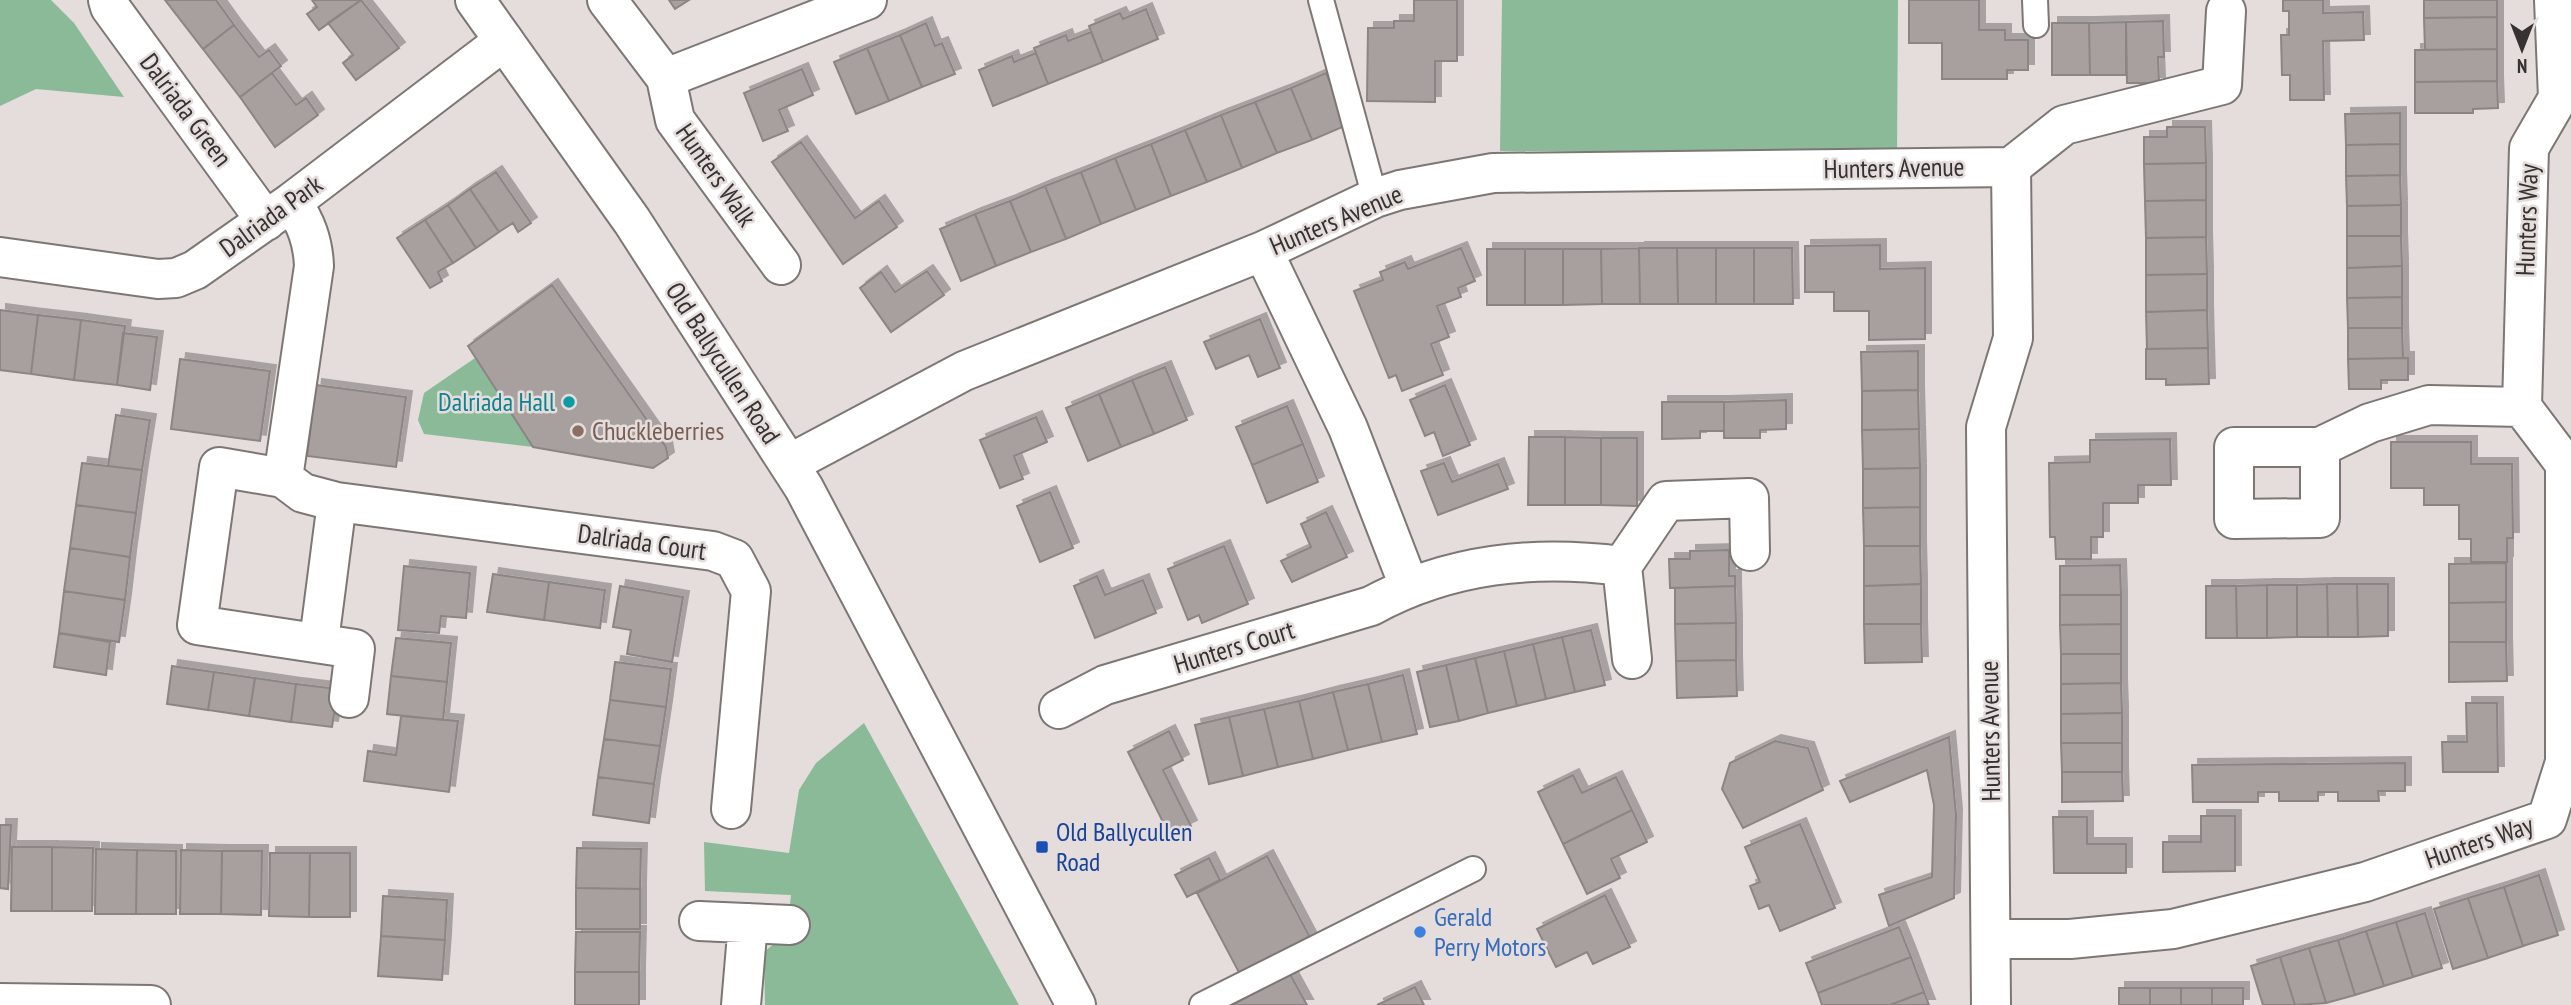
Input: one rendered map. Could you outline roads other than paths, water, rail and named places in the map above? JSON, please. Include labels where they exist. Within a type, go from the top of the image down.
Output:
[{"type":"street","name":"Dalriada Green","points":[[108,0],[110,7],[279,211]]},
{"type":"street","name":"Old Ballycullen Road","points":[[475,0],[632,221],[789,464],[963,784],[1076,1005]]},
{"type":"street","name":"Hunters Walk","points":[[607,0],[666,78],[676,120],[781,265]]},
{"type":"street","points":[[666,78],[867,0]]},
{"type":"street","name":"Hunters Way","points":[[1992,939],[2070,939],[2173,929],[2365,882],[2547,819],[2565,762],[2565,464],[2522,407],[2529,148],[2558,98],[2554,0]]},
{"type":"street","points":[[2011,167],[2064,125],[2222,85],[2226,11]]},
{"type":"street","name":"Dalriada Park","points":[[0,257],[158,279],[176,278],[195,270],[279,211],[504,41]]},
{"type":"street","name":"Hunters Avenue","points":[[789,464],[964,371],[1262,251],[1375,198],[1493,173],[2011,167],[2013,338],[1986,427],[1991,1005]]},
{"type":"street","points":[[279,211],[305,221],[313,248],[314,266],[283,478]]},
{"type":"street","points":[[1262,251],[1348,428],[1409,586]]},
{"type":"street","points":[[2320,447],[2370,423],[2429,405],[2522,407]]},
{"type":"street","name":"Dalriada Court","points":[[349,698],[355,649],[319,641],[197,625],[219,467],[283,478],[303,493],[337,502],[713,551],[734,559],[751,591],[732,809]]},
{"type":"street","points":[[1632,659],[1622,566],[1666,501],[1749,498],[1750,551]]},
{"type":"street","points":[[319,641],[337,502]]},
{"type":"street","name":"Hunters Court","points":[[1059,709],[1105,685],[1371,607],[1409,586],[1483,565],[1592,562],[1622,566]]},
{"type":"street","points":[[699,921],[790,925]]},
{"type":"street","points":[[741,1005],[748,923]]},
{"type":"street","points":[[0,1003],[151,1005]]},
{"type":"lane","points":[[1321,0],[1375,198]]},
{"type":"lane","points":[[2035,0],[2036,25]]},
{"type":"lane","points":[[1202,1005],[1473,869]]},
{"type":"place","name":"Dalriada Hall","points":[[569,402]]},
{"type":"place","name":"Chuckleberries","points":[[578,431]]},
{"type":"place","name":"Old Ballycullen Road","points":[[1042,847]]},
{"type":"place","name":"Gerald Perry Motors","points":[[1420,932]]}]
